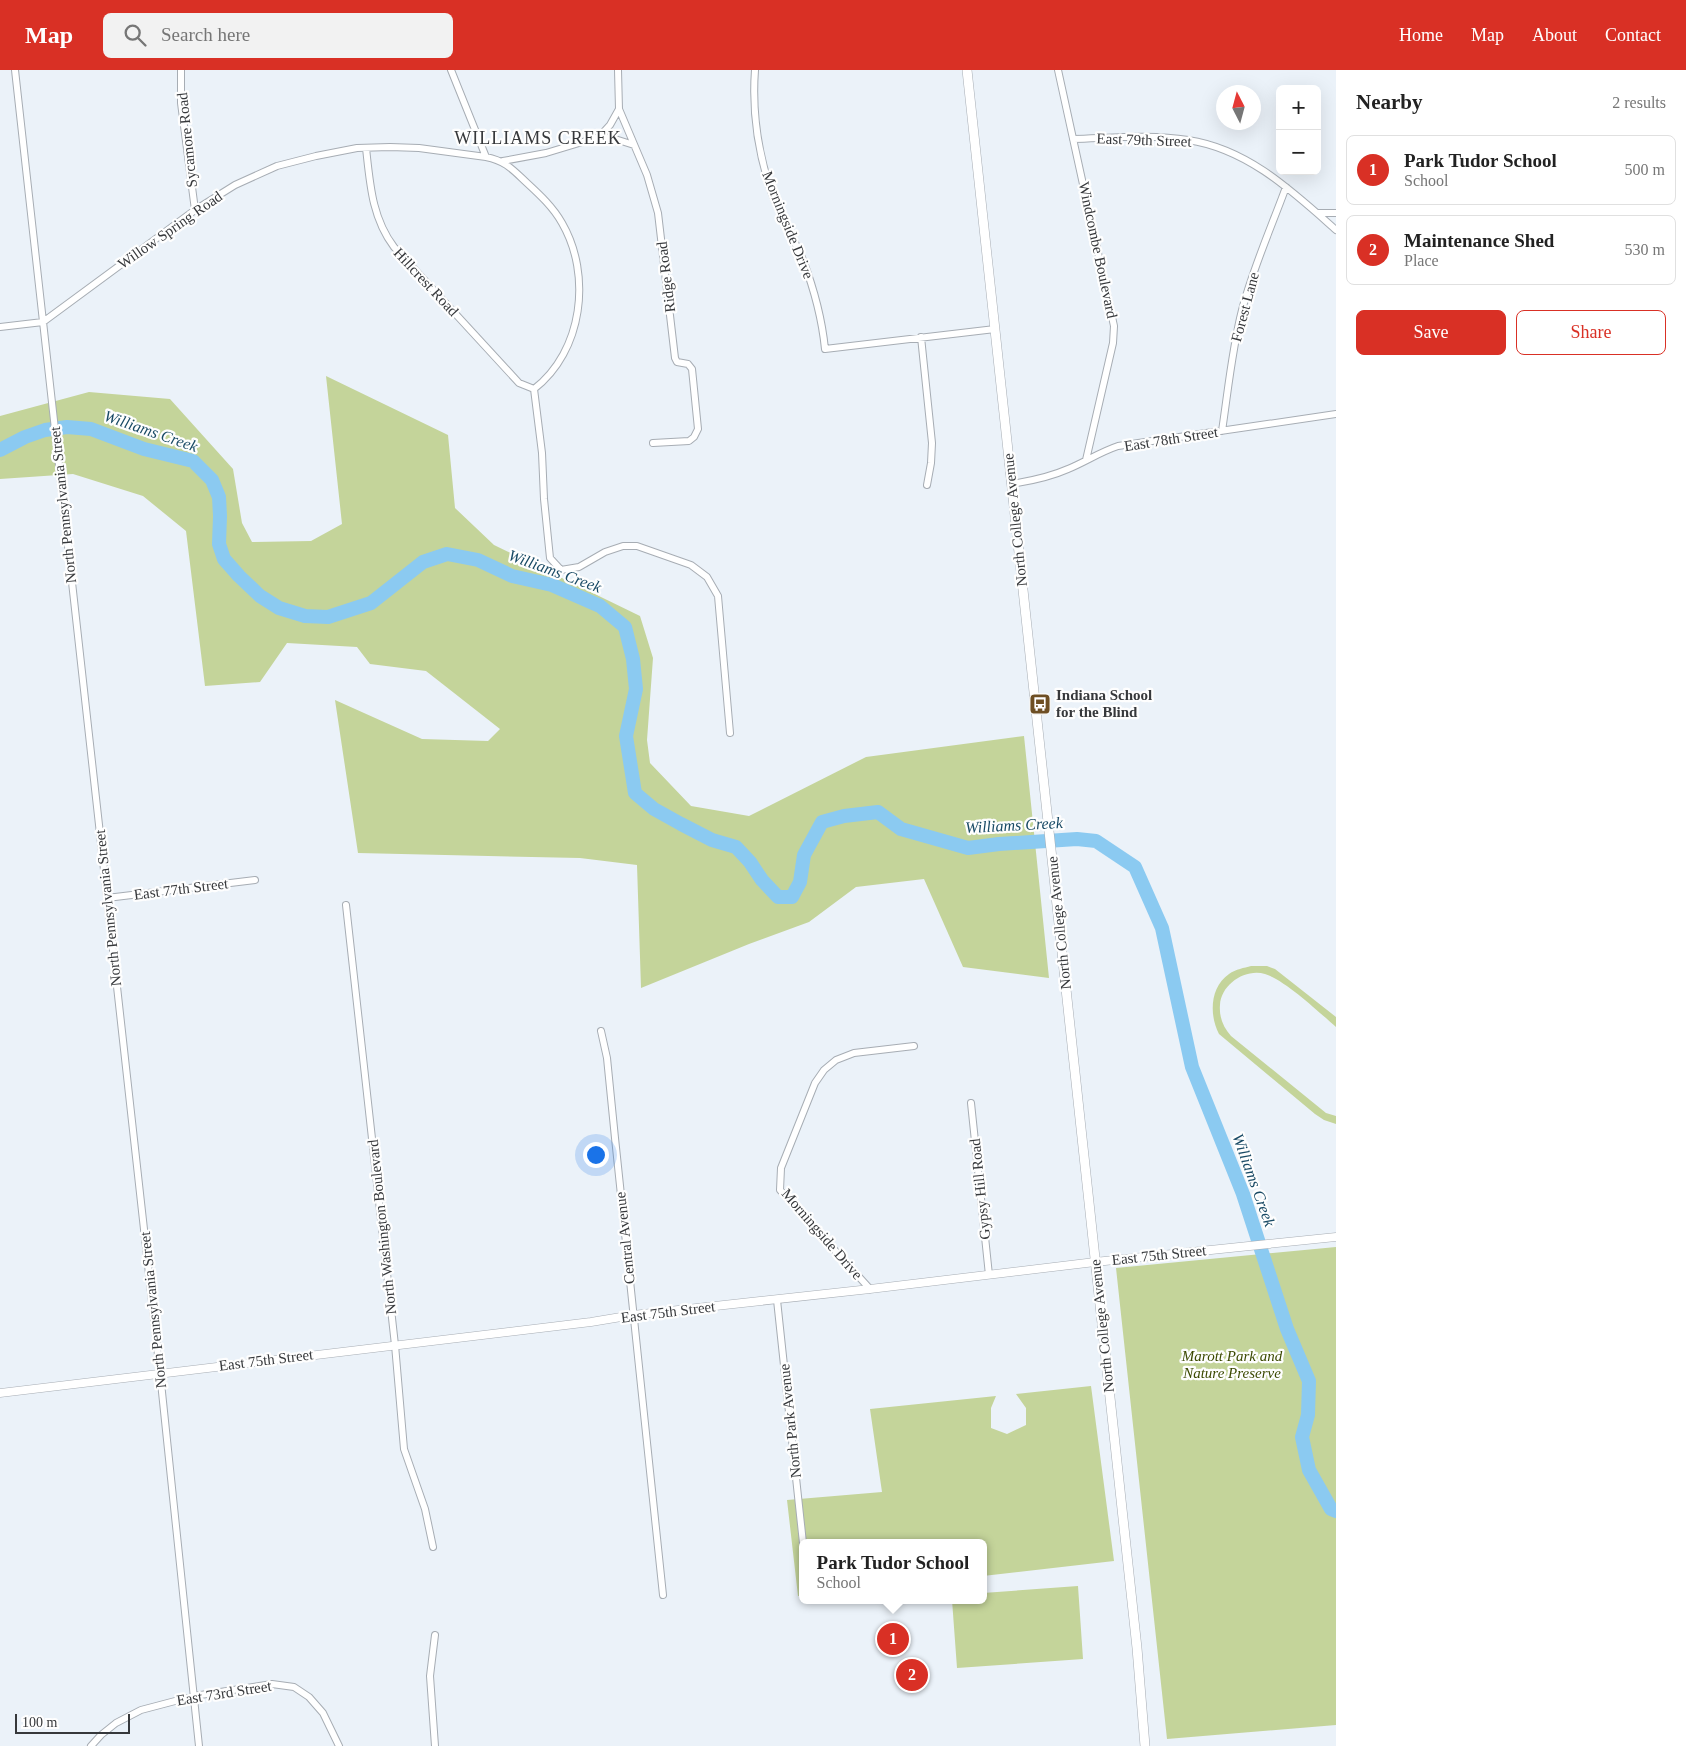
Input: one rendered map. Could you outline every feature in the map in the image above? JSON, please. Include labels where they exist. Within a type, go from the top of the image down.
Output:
[{"type":"main road","name":"North College Avenue","points":[[967,70],[1146,1746]]},
{"type":"street","name":"North Pennsylvania Street","points":[[16,70],[160,1373],[199,1746]]},
{"type":"street","name":"Sycamore Road","points":[[181,70],[181,103],[195,210]]},
{"type":"street","points":[[451,70],[486,157]]},
{"type":"street","name":"Ridge Road","points":[[618,70],[619,109],[647,175],[656,206],[675,358],[677,362],[688,364],[692,369],[698,429],[694,437],[689,440],[653,443]]},
{"type":"street","name":"Morningside Drive","points":[[755,70],[756,117],[765,170],[776,202],[810,281],[820,315],[825,349],[921,337]]},
{"type":"street","name":"Windcombe Boulevard","points":[[1058,70],[1114,328],[1113,343],[1086,460]]},
{"type":"street","points":[[599,137],[610,125],[619,109]]},
{"type":"street","points":[[504,161],[546,153],[599,137],[615,139],[634,146]]},
{"type":"street","name":"East 79th Street","points":[[1074,139],[1171,138],[1206,143],[1229,151],[1254,164],[1286,187],[1336,230]]},
{"type":"street","name":"Willow Spring Road","points":[[43,322],[195,210],[235,185],[271,169],[316,156],[350,149],[366,148],[419,148],[504,161]]},
{"type":"street","name":"Hillcrest Road","points":[[366,148],[373,203],[386,237],[519,383],[534,389]]},
{"type":"street","points":[[504,161],[546,201],[557,215],[572,246],[578,274],[578,308],[569,340],[556,365],[534,389],[542,453],[544,499],[550,558],[561,570],[579,566],[605,552],[623,546],[637,546],[691,565],[707,577],[718,596],[730,733]]},
{"type":"street","name":"Forest Lane","points":[[1222,431],[1242,309],[1260,254],[1286,187]]},
{"type":"street","points":[[1318,213],[1336,213]]},
{"type":"street","points":[[0,327],[43,322]]},
{"type":"street","points":[[927,485],[932,463],[932,443],[921,337],[995,328]]},
{"type":"street","name":"East 78th Street","points":[[1011,484],[1053,475],[1098,453],[1118,446],[1336,414]]},
{"type":"street","name":"East 77th Street","points":[[107,898],[255,880]]},
{"type":"street","name":"North Washington Boulevard","points":[[346,904],[395,1345],[404,1449],[425,1509],[434,1547]]},
{"type":"street","name":"Central Avenue","points":[[601,1031],[616,1138],[663,1595]]},
{"type":"street","name":"Morningside Drive","points":[[870,1289],[780,1190],[781,1168],[815,1083],[826,1068],[836,1060],[854,1053],[914,1046]]},
{"type":"street","name":"Gypsy Hill Road","points":[[970,1103],[990,1275]]},
{"type":"street","name":"East 75th Street","points":[[0,1393],[591,1322],[633,1315],[1336,1236]]},
{"type":"street","name":"North Park Avenue","points":[[777,1300],[803,1539]]},
{"type":"street","points":[[435,1635],[430,1676],[435,1746]]},
{"type":"street","name":"East 73rd Street","points":[[91,1746],[116,1723],[134,1713],[194,1696],[267,1684],[294,1687],[306,1694],[321,1709],[339,1746]]},
{"type":"green space","points":[[326,376],[448,435],[455,508],[494,545],[640,616],[653,658],[647,740],[650,763],[691,806],[749,816],[866,757],[1024,736],[1049,978],[963,967],[924,879],[856,887],[809,922],[641,988],[637,865],[580,858],[358,853],[335,700],[422,739],[488,741],[500,729],[426,671],[370,664],[357,647],[287,643],[260,682],[205,686],[186,531],[143,496],[73,474],[0,479],[0,416],[89,392],[170,399],[233,469],[242,523],[252,542],[311,541],[342,524]]},
{"type":"green space","points":[[1251,966],[1267,966],[1275,969],[1336,1017],[1336,1027],[1302,997],[1273,977],[1265,974],[1250,973],[1236,979],[1221,997],[1221,1018],[1226,1029],[1231,1036],[1326,1113],[1336,1116],[1336,1124],[1324,1120],[1315,1114],[1219,1034],[1213,1010],[1213,1002],[1218,986],[1232,972]]},
{"type":"green space","name":"Marott Park and Nature Preserve","points":[[1336,1247],[1336,1725],[1167,1739],[1116,1268]]},
{"type":"green space","points":[[1091,1386],[1114,1561],[987,1576],[987,1539],[799,1539],[798,1596],[787,1500],[882,1492],[870,1409],[996,1396],[991,1408],[991,1428],[1007,1434],[1026,1425],[1026,1408],[1016,1394]]},
{"type":"green space","points":[[1078,1586],[1083,1659],[957,1668],[952,1604],[987,1604],[987,1593]]},
{"type":"waterway","name":"Williams Creek","points":[[0,450],[25,437],[45,430],[67,427],[91,429],[144,449],[193,461],[212,480],[219,497],[219,544],[224,559],[260,596],[279,608],[305,616],[328,617],[371,603],[423,562],[447,554],[478,560],[512,576],[552,585],[600,606],[625,627],[633,659],[636,689],[626,736],[635,793],[654,809],[681,824],[712,840],[736,847],[778,897],[792,897],[800,882],[804,855],[822,822],[844,816],[878,812],[901,829],[968,848],[1077,839],[1096,841],[1135,867],[1162,928],[1192,1067],[1243,1194],[1287,1329],[1309,1381],[1308,1415],[1302,1437],[1309,1470],[1331,1509],[1336,1511]]},
{"type":"place","name":"Indiana School for the Blind","points":[[1040,704]]},
{"type":"place","name":"Park Tudor School","points":[[893,1639]]},
{"type":"place","name":"Maintenance Shed","points":[[912,1675]]},
{"type":"district","name":"WILLIAMS CREEK","points":[[538,138]]}]
